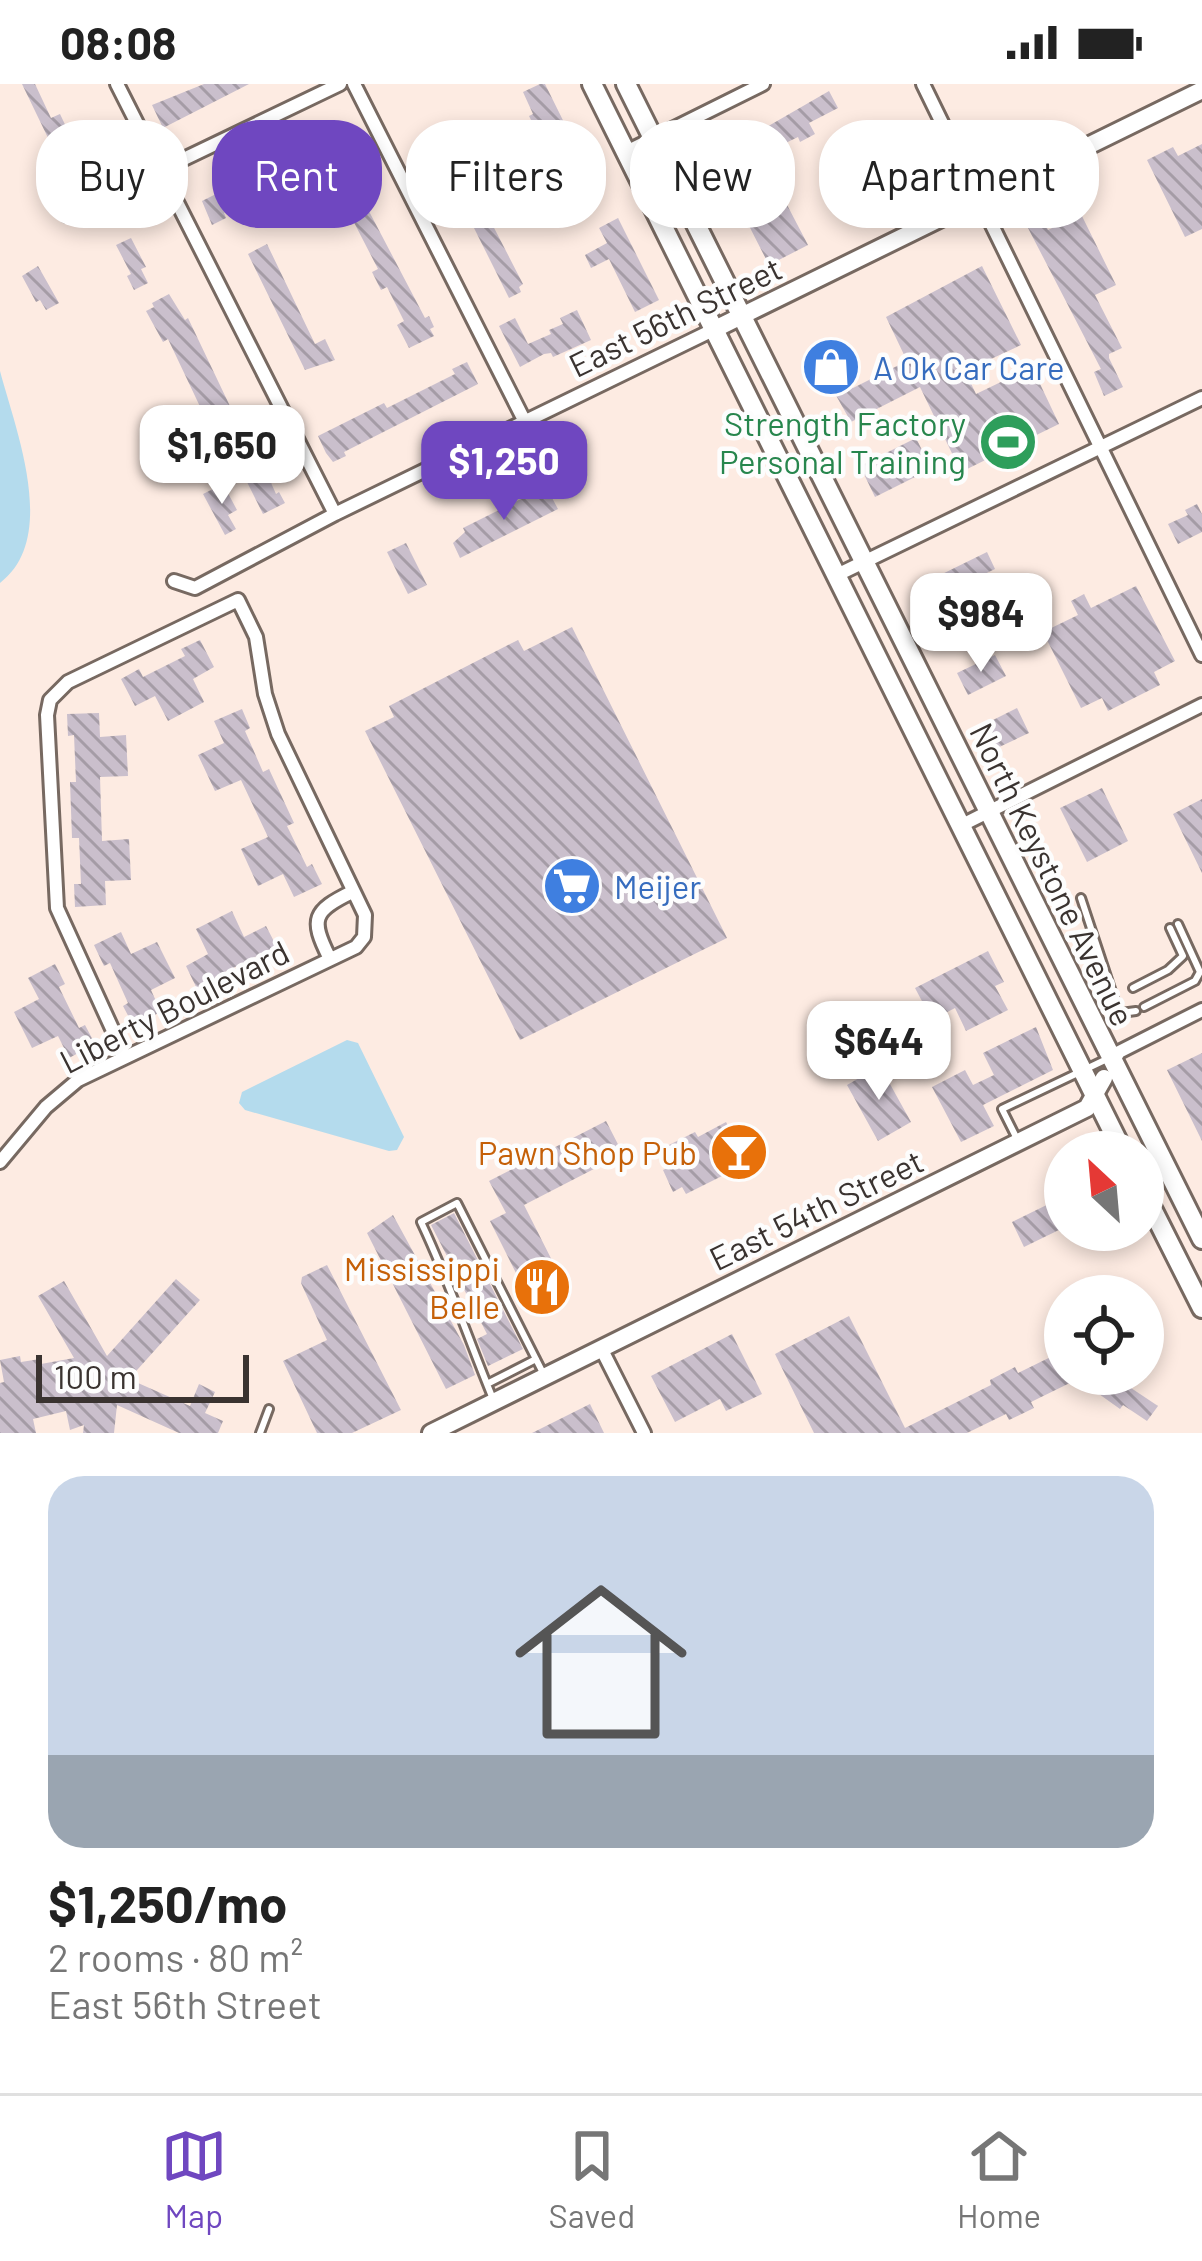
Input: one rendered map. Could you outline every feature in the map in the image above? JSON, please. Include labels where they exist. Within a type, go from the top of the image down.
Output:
[{"type":"main road","name":"North Keystone Avenue","points":[[592,84],[1083,1071],[1105,1073]]},
{"type":"main road","name":"North Keystone Avenue","points":[[626,84],[644,120]]},
{"type":"main road","name":"North Keystone Avenue","points":[[698,228],[988,811],[1105,1073],[1202,1240]]},
{"type":"main road","name":"North Keystone Avenue","points":[[1105,1073],[1119,1131]]},
{"type":"main road","points":[[1164,1233],[1202,1308]]},
{"type":"street","points":[[117,84],[135,120]]},
{"type":"street","points":[[188,159],[340,84]]},
{"type":"street","points":[[354,84],[524,420]]},
{"type":"street","points":[[691,120],[764,84]]},
{"type":"street","points":[[923,84],[940,120]]},
{"type":"street","name":"East 56th Street","points":[[1099,141],[1202,90]]},
{"type":"street","points":[[626,152],[630,150]]},
{"type":"street","points":[[188,225],[335,514]]},
{"type":"street","name":"East 56th Street","points":[[174,581],[195,588],[524,420],[925,228]]},
{"type":"street","points":[[992,228],[1202,655]]},
{"type":"street","points":[[838,575],[1202,398]]},
{"type":"street","name":"Liberty Boulevard","points":[[0,1162],[61,1093],[125,1057],[356,947],[366,931],[364,914],[278,734],[265,694],[259,645],[238,600],[68,682],[50,700],[57,908],[125,1057]]},
{"type":"street","points":[[962,825],[1202,705]]},
{"type":"street","name":"Liberty Boulevard","points":[[329,957],[318,934],[319,914],[352,892]]},
{"type":"street","name":"East 54th Street","points":[[430,1433],[490,1393],[545,1376],[1085,1109],[1118,1052],[1202,1010]]},
{"type":"street","points":[[602,1348],[644,1433]]},
{"type":"lane","points":[[1081,898],[1113,999],[1121,1013],[1136,1012]]},
{"type":"lane","points":[[1113,999],[1168,970],[1183,956],[1174,926],[1200,972],[1195,981],[1144,1007]]},
{"type":"lane","points":[[1018,1142],[1003,1109],[1083,1071],[1105,1073]]},
{"type":"lane","points":[[536,1359],[490,1393],[457,1314],[457,1297],[421,1222],[457,1203],[545,1376]]},
{"type":"lane","points":[[260,1433],[269,1409]]},
{"type":"water","points":[[0,371],[23,453],[30,512],[18,563],[0,583]]},
{"type":"water","points":[[347,1040],[358,1043],[404,1137],[397,1150],[245,1110],[239,1103],[242,1092]]},
{"type":"building","points":[[22,84],[35,84],[51,118],[60,114],[63,120],[39,120]]},
{"type":"building","points":[[204,84],[249,84],[179,120],[159,120],[152,105]]},
{"type":"building","points":[[545,84],[563,120],[531,120],[523,92]]},
{"type":"building","points":[[829,91],[838,108],[809,123],[815,134],[800,142],[795,138],[795,120],[779,120]]},
{"type":"building","points":[[1202,144],[1202,229],[1185,237],[1147,160],[1173,147],[1178,156]]},
{"type":"building","points":[[212,196],[212,225],[202,201]]},
{"type":"building","points":[[618,218],[659,300],[635,312],[609,259],[591,268],[585,255],[607,243],[599,228]]},
{"type":"building","points":[[795,220],[808,245],[769,265],[750,228],[795,228]]},
{"type":"building","points":[[357,228],[378,228],[425,318],[429,316],[434,336],[409,348],[397,325],[404,321],[387,287],[381,290],[372,272],[378,269]]},
{"type":"building","points":[[474,228],[494,228],[523,284],[521,292],[509,298]]},
{"type":"building","points":[[1028,228],[1088,228],[1116,285],[1095,295],[1122,348],[1109,358],[1123,387],[1104,396],[1094,372],[1101,369]]},
{"type":"building","points":[[131,238],[146,267],[141,269],[148,283],[134,290],[116,245]]},
{"type":"building","points":[[267,244],[315,344],[325,339],[335,360],[305,370],[248,254]]},
{"type":"building","points":[[38,266],[59,303],[46,310],[22,276]]},
{"type":"building","points":[[982,266],[1021,345],[965,371],[976,394],[1032,367],[1059,424],[961,472],[920,387],[851,422],[812,353],[831,343],[853,388],[907,361],[886,317]]},
{"type":"building","points":[[169,294],[188,318],[238,423],[285,503],[263,514],[246,480],[253,477],[231,435],[224,439],[211,411],[204,415],[168,339],[163,342],[146,311]]},
{"type":"building","points":[[577,310],[591,340],[553,357],[544,354],[520,367],[499,326],[515,318],[528,344],[551,334],[549,330],[563,324],[560,318]]},
{"type":"building","points":[[467,362],[478,384],[333,462],[326,453],[318,436],[384,403],[387,408],[455,374],[452,369]]},
{"type":"building","points":[[916,438],[922,450],[926,448],[931,469],[875,497],[860,466]]},
{"type":"building","points":[[223,484],[237,510],[228,515],[236,529],[225,535],[203,494]]},
{"type":"building","points":[[533,493],[551,496],[558,509],[460,558],[453,543],[465,532],[463,528]]},
{"type":"building","points":[[1197,504],[1202,532],[1178,544],[1168,524],[1188,515],[1185,510]]},
{"type":"building","points":[[406,543],[427,585],[408,594],[387,552]]},
{"type":"building","points":[[987,552],[995,569],[966,583],[979,608],[987,604],[994,619],[972,630],[967,619],[962,621],[948,592],[937,598],[928,581]]},
{"type":"building","points":[[1136,586],[1175,661],[1154,672],[1160,685],[1108,711],[1102,698],[1081,708],[1043,632],[1078,615],[1071,601],[1084,594],[1091,608]]},
{"type":"building","name":"Meijer","points":[[572,627],[727,938],[520,1040],[365,731],[394,717],[389,706],[518,640],[524,651]]},
{"type":"building","points":[[200,640],[214,667],[193,679],[204,702],[168,721],[155,696],[135,706],[121,679],[139,669],[143,677],[185,656],[181,649]]},
{"type":"building","points":[[995,655],[1006,676],[968,695],[957,673]]},
{"type":"building","points":[[1017,708],[1029,733],[995,749],[983,725]]},
{"type":"building","points":[[242,709],[250,728],[245,731],[263,772],[269,769],[294,823],[287,826],[307,867],[312,864],[322,884],[294,897],[283,874],[258,886],[241,849],[268,837],[241,780],[215,791],[198,755],[224,743],[214,721]]},
{"type":"building","points":[[99,713],[100,737],[126,735],[128,776],[100,777],[102,841],[129,839],[131,880],[105,881],[106,905],[75,907],[74,884],[81,884],[79,838],[72,838],[74,735],[68,736],[67,714]]},
{"type":"building","points":[[1102,788],[1128,841],[1087,862],[1060,808]]},
{"type":"building","points":[[1202,799],[1202,873],[1173,814]]},
{"type":"building","points":[[232,911],[244,937],[266,926],[280,953],[261,962],[257,956],[215,977],[219,983],[199,993],[186,966],[208,954],[196,929]]},
{"type":"building","points":[[121,932],[131,954],[157,942],[175,978],[151,990],[161,1012],[133,1025],[110,963],[104,966],[94,945]]},
{"type":"building","points":[[988,951],[1004,982],[995,986],[1008,1010],[966,1031],[955,1008],[932,1020],[915,988]]},
{"type":"building","points":[[55,964],[65,984],[59,987],[79,1028],[85,1025],[95,1044],[69,1058],[58,1036],[32,1048],[14,1012],[39,999],[28,978]]},
{"type":"building","points":[[1036,1027],[1053,1070],[983,1105],[994,1126],[961,1142],[932,1087],[965,1070],[973,1085],[994,1075],[983,1053]]},
{"type":"building","points":[[1202,1053],[1202,1141],[1167,1070]]},
{"type":"building","points":[[880,1066],[911,1122],[878,1141],[847,1085]]},
{"type":"building","points":[[606,1121],[623,1154],[524,1205],[566,1288],[532,1305],[490,1221],[506,1213],[489,1181]]},
{"type":"building","points":[[726,1122],[732,1133],[749,1124],[757,1140],[749,1145],[756,1159],[686,1194],[682,1187],[673,1192],[663,1170],[672,1166],[663,1148]]},
{"type":"building","points":[[1044,1206],[1044,1237],[1024,1247],[1012,1222]]},
{"type":"building","points":[[454,1213],[523,1349],[488,1366],[477,1339],[487,1334],[431,1225]]},
{"type":"building","points":[[393,1215],[464,1345],[475,1375],[446,1389],[367,1233]]},
{"type":"building","points":[[327,1265],[401,1410],[352,1433],[317,1433],[283,1361],[327,1340],[301,1283],[302,1277]]},
{"type":"building","points":[[176,1279],[200,1300],[129,1379],[190,1406],[199,1384],[215,1392],[205,1413],[223,1421],[218,1433],[179,1433],[117,1405],[114,1433],[83,1433],[84,1425],[70,1430],[66,1411],[33,1419],[36,1433],[0,1433],[0,1383],[4,1382],[0,1360],[20,1356],[21,1362],[40,1359],[41,1364],[74,1358],[38,1296],[64,1281],[107,1356]]},
{"type":"building","points":[[849,1316],[905,1428],[991,1385],[990,1380],[1015,1367],[1018,1373],[1044,1360],[1045,1395],[1031,1402],[1034,1408],[1009,1420],[1006,1414],[967,1433],[814,1433],[775,1354]]},
{"type":"building","points":[[732,1334],[762,1394],[726,1411],[720,1399],[675,1422],[651,1376]]},
{"type":"building","points":[[1100,1395],[1142,1395],[1158,1406],[1147,1421],[1123,1405],[1120,1409]]},
{"type":"building","points":[[590,1404],[604,1433],[532,1433]]},
{"type":"place","name":"A Ok Car Care","points":[[831,367]]},
{"type":"place","name":"Strength Factory Personal Training","points":[[1008,442]]},
{"type":"place","name":"Meijer","points":[[572,886]]},
{"type":"place","name":"Pawn Shop Pub","points":[[739,1152]]},
{"type":"place","name":"Mississippi Belle","points":[[542,1287]]}]
